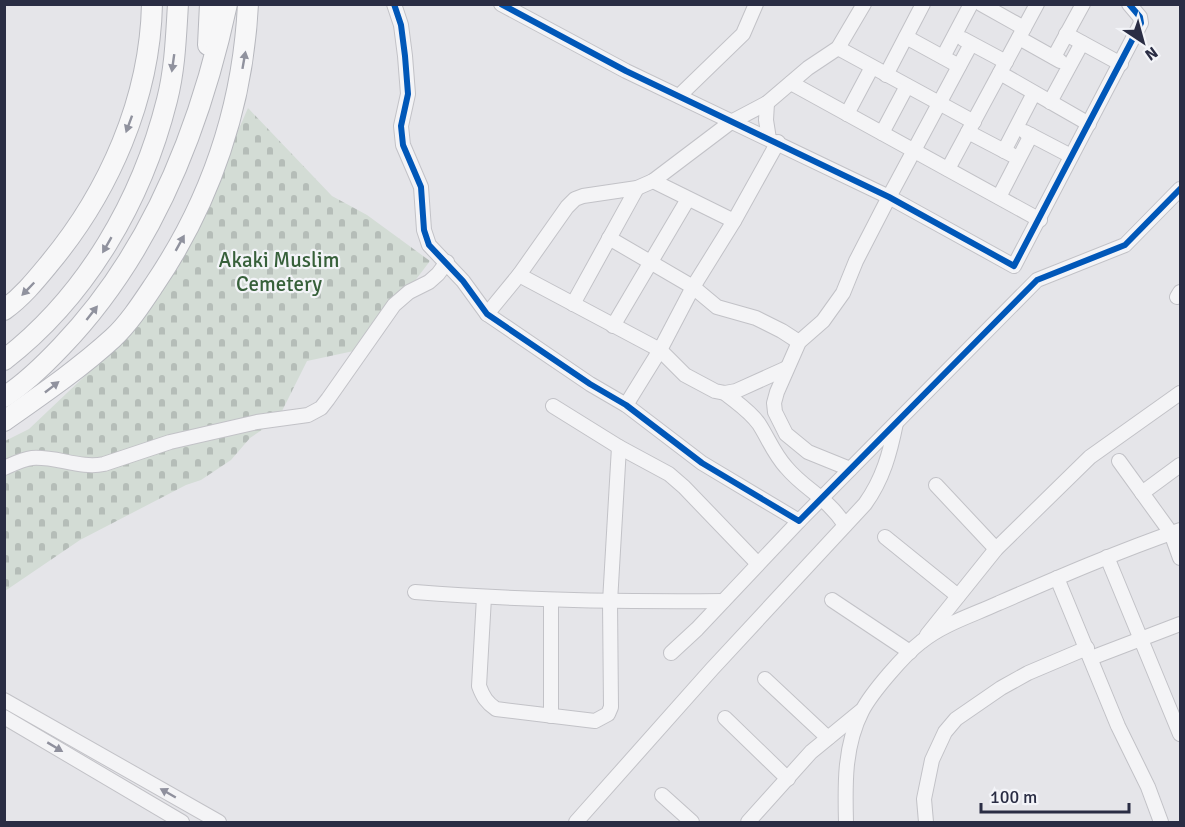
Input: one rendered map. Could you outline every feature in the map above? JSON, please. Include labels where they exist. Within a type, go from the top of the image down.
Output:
[{"type":"highway","points":[[4,360],[40,327],[68,296],[100,257],[127,211],[147,163],[167,99],[178,4]]},
{"type":"highway","points":[[193,122],[207,55],[210,4]]},
{"type":"highway","points":[[4,397],[51,358],[90,317],[124,269],[143,237],[168,187],[193,122],[216,54],[227,4]]},
{"type":"highway","points":[[4,421],[43,394],[114,337],[139,308],[170,263],[212,177],[227,135],[246,44],[248,4]]},
{"type":"highway","points":[[4,310],[32,285],[80,224],[115,159],[142,80],[152,21],[152,5]]},
{"type":"street","points":[[394,4],[401,25],[408,94],[401,126],[403,145],[421,187],[424,230],[429,245],[447,262],[487,314],[581,378],[626,405],[702,463],[799,522]]},
{"type":"street","points":[[501,4],[626,71],[889,197],[1037,280]]},
{"type":"street","points":[[487,314],[519,275],[574,199],[637,188],[653,181],[731,122],[767,103],[808,68],[838,48],[864,4]]},
{"type":"street","points":[[886,75],[924,4]]},
{"type":"street","points":[[943,57],[971,4]]},
{"type":"street","points":[[948,169],[1037,4]]},
{"type":"street","points":[[1054,57],[1083,4]]},
{"type":"street","points":[[1014,266],[1141,23],[1140,17],[1129,4]]},
{"type":"street","points":[[679,96],[743,34],[755,5]]},
{"type":"street","points":[[988,6],[1021,33],[1070,66]]},
{"type":"street","points":[[1066,34],[1121,64]]},
{"type":"street","points":[[954,35],[971,44],[1034,93],[1089,124]]},
{"type":"street","points":[[906,38],[959,66]]},
{"type":"street","points":[[1050,102],[1082,43]]},
{"type":"street","points":[[850,469],[808,452],[786,434],[779,423],[774,403],[799,342],[823,321],[843,293],[856,261],[971,44]]},
{"type":"street","points":[[838,48],[939,103],[1004,151],[1019,159]]},
{"type":"street","points":[[847,114],[872,67]]},
{"type":"street","points":[[791,83],[1040,220]]},
{"type":"street","points":[[882,133],[907,86]]},
{"type":"street","points":[[1004,151],[1034,93]]},
{"type":"street","points":[[626,405],[660,350],[693,287],[734,221],[773,140],[766,120],[767,103]]},
{"type":"street","points":[[1016,128],[1071,156]]},
{"type":"street","points":[[999,197],[1031,135]]},
{"type":"street","points":[[653,181],[734,221]]},
{"type":"street","points":[[573,304],[637,188]]},
{"type":"street","points":[[671,653],[1037,280],[1125,245],[1180,189]]},
{"type":"street","points":[[613,326],[688,199]]},
{"type":"street","points":[[609,238],[693,287],[717,307],[756,318],[799,342]]},
{"type":"street","points":[[4,468],[30,458],[94,466],[170,442],[257,422],[315,412],[321,408],[394,305],[409,291],[429,282],[447,262]]},
{"type":"street","points":[[519,275],[660,350],[685,375],[715,392],[736,391],[788,368]]},
{"type":"street","points":[[724,393],[754,418],[787,469],[822,498],[838,514],[844,525]]},
{"type":"street","points":[[748,822],[811,752],[862,710],[996,549],[1090,457],[1180,393]]},
{"type":"street","points":[[554,406],[619,447],[669,474],[758,564]]},
{"type":"street","points":[[576,822],[712,669],[865,504],[878,485],[896,423]]},
{"type":"street","points":[[484,597],[478,686],[483,698],[496,710],[595,721],[609,714],[612,707],[610,602],[619,447]]},
{"type":"street","points":[[1119,461],[1142,493],[1176,531],[1180,558]]},
{"type":"street","points":[[1142,493],[1180,465]]},
{"type":"street","points":[[936,485],[996,549]]},
{"type":"street","points":[[921,641],[956,622],[1057,578],[1176,531]]},
{"type":"street","points":[[885,537],[958,596]]},
{"type":"street","points":[[1107,557],[1180,734]]},
{"type":"street","points":[[1057,578],[1103,692],[1148,787],[1161,822]]},
{"type":"street","points":[[415,592],[610,602],[723,600]]},
{"type":"street","points":[[551,600],[551,716]]},
{"type":"street","points":[[832,600],[910,652]]},
{"type":"street","points":[[926,822],[924,799],[932,760],[945,732],[956,719],[1001,688],[1028,673],[1142,639],[1180,624]]},
{"type":"street","points":[[765,679],[828,738]]},
{"type":"street","points":[[4,700],[219,822]]},
{"type":"street","points":[[846,822],[846,769],[851,738],[862,710]]},
{"type":"street","points":[[726,718],[788,778]]},
{"type":"street","points":[[7,724],[182,822]]},
{"type":"street","points":[[662,795],[692,822]]},
{"type":"green space","name":"Akaki Muslim Cemetery","points":[[248,108],[332,196],[367,215],[430,261],[363,349],[307,361],[278,419],[250,438],[231,460],[201,480],[186,485],[80,540],[5,591],[5,441],[29,429],[127,336],[178,268]]},
{"type":"cycle path","points":[[394,4],[401,25],[408,94],[401,126],[403,145],[421,187],[424,230],[429,245],[463,281],[487,314],[590,384],[626,405],[702,463],[799,521],[1037,280],[1125,245],[1180,189]]},
{"type":"cycle path","points":[[501,4],[626,71],[889,197],[1014,266],[1141,23],[1140,17],[1129,4]]}]
